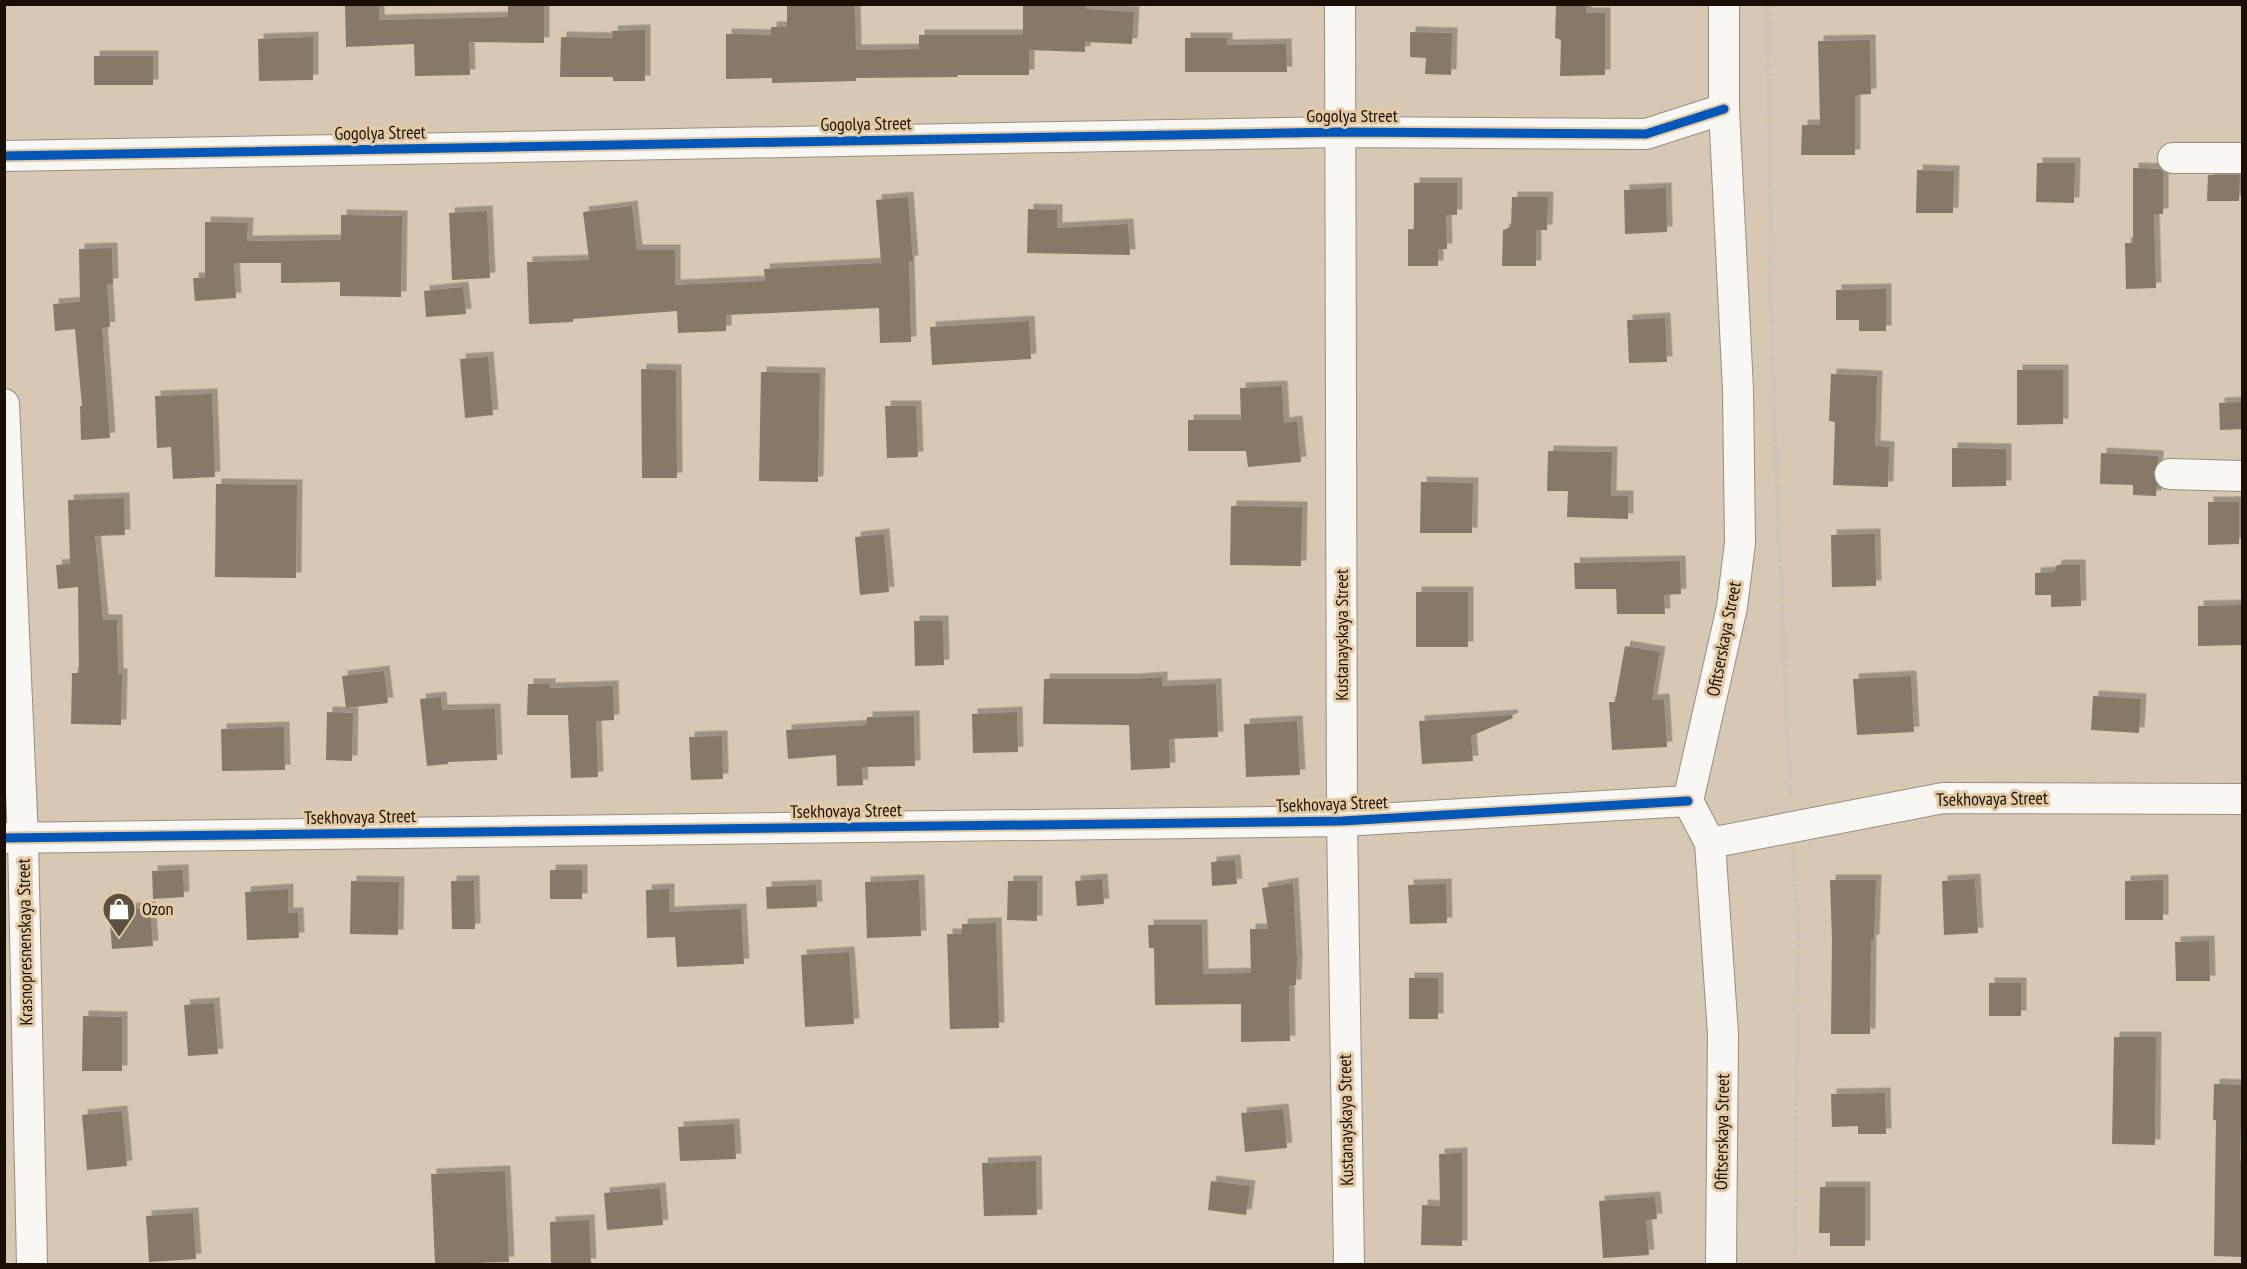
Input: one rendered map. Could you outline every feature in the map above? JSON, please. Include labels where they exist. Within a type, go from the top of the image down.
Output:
[{"type":"street","name":"Kustanayskaya Street","points":[[1340,4],[1342,821],[1349,1264]]},
{"type":"street","name":"Ofitserskaya Street","points":[[1721,1264],[1723,1034],[1710,843],[1688,801],[1732,606],[1740,543],[1738,390],[1724,109],[1724,4]]},
{"type":"street","name":"Gogolya Street","points":[[4,156],[1341,132],[1646,134],[1724,109]]},
{"type":"street","points":[[2174,158],[2242,158]]},
{"type":"street","name":"Krasnopresnenskaya Street","points":[[4,404],[14,838],[32,1264]]},
{"type":"street","points":[[2170,474],[2242,476]]},
{"type":"street","name":"Tsekhovaya Street","points":[[1710,843],[1943,798],[2242,799]]},
{"type":"street","name":"Tsekhovaya Street","points":[[14,838],[1342,821],[1688,801]]},
{"type":"path","points":[[1768,4],[1772,364],[1791,827],[1798,926],[1794,1264]]},
{"type":"building","points":[[345,4],[379,4],[379,20],[508,17],[508,4],[544,4],[544,43],[469,42],[470,75],[415,76],[414,44],[346,47]]},
{"type":"building","points":[[787,4],[855,4],[856,50],[919,49],[919,35],[1023,35],[1023,4],[1086,5],[1086,9],[1134,12],[1132,44],[1085,42],[1085,52],[1029,50],[1029,75],[856,78],[856,81],[772,83],[772,78],[726,79],[726,34],[771,35],[771,27],[787,27]]},
{"type":"building","points":[[1556,4],[1586,4],[1586,13],[1605,13],[1605,75],[1560,76],[1561,40],[1555,38]]},
{"type":"building","points":[[645,30],[645,81],[613,81],[613,77],[560,77],[561,37],[613,38],[612,31]]},
{"type":"building","points":[[1410,32],[1452,33],[1451,75],[1425,74],[1426,58],[1410,57]]},
{"type":"building","points":[[313,37],[313,80],[259,81],[258,39]]},
{"type":"building","points":[[1185,38],[1227,38],[1227,45],[1286,44],[1287,72],[1185,72]]},
{"type":"building","points":[[1870,40],[1871,94],[1855,95],[1855,155],[1801,155],[1802,125],[1820,125],[1818,41]]},
{"type":"building","points":[[94,56],[153,56],[153,85],[94,85]]},
{"type":"building","points":[[2037,163],[2075,163],[2074,203],[2036,202]]},
{"type":"building","points":[[2133,168],[2160,169],[2163,172],[2163,214],[2154,214],[2156,288],[2126,289],[2125,243],[2133,243]]},
{"type":"building","points":[[1917,170],[1954,171],[1953,213],[1916,213]]},
{"type":"building","points":[[2208,175],[2240,175],[2239,201],[2207,201]]},
{"type":"building","points":[[1414,183],[1457,183],[1457,215],[1446,215],[1447,249],[1438,249],[1438,266],[1408,266],[1408,229],[1414,229]]},
{"type":"building","points":[[1666,188],[1667,232],[1625,234],[1624,190]]},
{"type":"building","points":[[908,197],[913,261],[909,261],[911,342],[880,343],[879,308],[726,315],[726,331],[678,333],[677,311],[573,319],[573,322],[529,324],[527,262],[589,260],[583,212],[632,206],[637,250],[675,250],[675,285],[765,281],[764,269],[881,263],[876,200]]},
{"type":"building","points":[[1512,197],[1548,197],[1547,230],[1536,230],[1536,266],[1502,266],[1503,230],[1511,227]]},
{"type":"building","points":[[1028,209],[1057,210],[1057,228],[1128,224],[1130,255],[1027,253]]},
{"type":"building","points":[[487,211],[490,278],[452,280],[449,213]]},
{"type":"building","points":[[341,215],[402,216],[401,297],[340,296],[340,282],[281,283],[281,263],[234,263],[236,298],[195,301],[193,278],[205,278],[205,222],[248,223],[247,241],[341,240]]},
{"type":"building","points":[[112,248],[113,284],[107,284],[110,327],[102,328],[110,438],[81,440],[80,406],[82,406],[75,329],[55,331],[53,304],[80,302],[79,249]]},
{"type":"building","points":[[463,287],[466,314],[426,317],[424,291]]},
{"type":"building","points":[[1886,289],[1886,331],[1859,331],[1859,320],[1836,320],[1836,290]]},
{"type":"building","points":[[1665,318],[1667,362],[1629,363],[1627,320]]},
{"type":"building","points":[[1029,321],[1031,359],[932,365],[930,327]]},
{"type":"building","points":[[488,357],[493,415],[465,418],[460,359]]},
{"type":"building","points":[[641,369],[676,370],[677,478],[642,478]]},
{"type":"building","points":[[2017,370],[2063,370],[2063,424],[2017,425]]},
{"type":"building","points":[[761,372],[820,373],[818,482],[759,481]]},
{"type":"building","points":[[1831,374],[1877,376],[1875,446],[1889,447],[1888,487],[1833,485],[1835,422],[1829,421]]},
{"type":"building","points":[[1282,386],[1284,423],[1297,421],[1301,462],[1248,467],[1246,451],[1188,451],[1188,420],[1241,420],[1240,388]]},
{"type":"building","points":[[212,394],[215,477],[173,479],[171,447],[157,448],[155,396]]},
{"type":"building","points":[[2242,402],[2242,429],[2220,430],[2219,403]]},
{"type":"building","points":[[885,406],[916,406],[918,457],[887,458]]},
{"type":"building","points":[[1952,448],[2006,449],[2006,486],[1952,487]]},
{"type":"building","points":[[1548,451],[1612,452],[1611,496],[1628,496],[1628,519],[1567,517],[1568,491],[1547,491]]},
{"type":"building","points":[[2101,453],[2158,456],[2158,463],[2153,473],[2157,484],[2156,496],[2133,495],[2133,485],[2100,484]]},
{"type":"building","points":[[1421,482],[1473,483],[1472,533],[1420,533]]},
{"type":"building","points":[[216,484],[297,485],[296,578],[215,577]]},
{"type":"building","points":[[124,498],[125,535],[95,536],[103,620],[117,620],[118,674],[122,674],[121,725],[71,724],[72,673],[79,673],[78,587],[58,589],[56,565],[70,564],[68,500]]},
{"type":"building","points":[[2208,502],[2239,502],[2239,544],[2208,545]]},
{"type":"building","points":[[1231,506],[1302,507],[1301,566],[1230,565]]},
{"type":"building","points":[[884,534],[889,592],[860,595],[855,537]]},
{"type":"building","points":[[1875,534],[1876,586],[1832,587],[1831,535]]},
{"type":"building","points":[[1680,561],[1681,594],[1664,595],[1665,614],[1617,614],[1616,589],[1575,589],[1574,563]]},
{"type":"building","points":[[2057,565],[2080,565],[2081,606],[2051,607],[2051,595],[2035,595],[2035,573],[2054,572]]},
{"type":"building","points":[[1416,592],[1468,592],[1468,647],[1416,647]]},
{"type":"building","points":[[2242,605],[2242,645],[2198,646],[2198,606]]},
{"type":"building","points":[[914,621],[943,621],[944,665],[915,666]]},
{"type":"building","points":[[1625,646],[1660,652],[1652,700],[1664,699],[1667,747],[1612,750],[1609,702],[1615,702]]},
{"type":"building","points":[[384,671],[388,703],[346,708],[342,676]]},
{"type":"building","points":[[1911,676],[1914,732],[1857,735],[1853,679]]},
{"type":"building","points":[[1162,677],[1162,686],[1216,684],[1218,737],[1169,739],[1170,768],[1131,770],[1129,725],[1043,724],[1044,679]]},
{"type":"building","points":[[528,684],[550,684],[550,688],[613,686],[614,720],[596,721],[598,777],[571,778],[568,715],[527,715]]},
{"type":"building","points":[[2093,696],[2141,699],[2139,733],[2091,730]]},
{"type":"building","points":[[441,697],[442,710],[495,709],[497,760],[448,762],[448,764],[427,766],[420,699]]},
{"type":"building","points":[[327,712],[353,713],[352,761],[326,760]]},
{"type":"building","points":[[1017,712],[1018,752],[973,753],[972,714]]},
{"type":"building","points":[[1512,715],[1513,718],[1471,736],[1473,761],[1422,764],[1419,721]]},
{"type":"building","points":[[914,716],[915,766],[862,767],[863,785],[837,786],[836,755],[788,759],[786,730],[867,725],[867,717]]},
{"type":"building","points":[[1297,721],[1300,775],[1246,777],[1244,724]]},
{"type":"building","points":[[284,727],[285,770],[222,771],[221,729]]},
{"type":"building","points":[[722,736],[723,779],[691,780],[689,737]]},
{"type":"building","points":[[1235,860],[1237,884],[1212,886],[1211,862]]},
{"type":"building","points":[[183,870],[184,897],[153,899],[152,871]]},
{"type":"building","points":[[550,870],[582,870],[582,899],[550,899]]},
{"type":"building","points":[[1102,879],[1104,904],[1077,906],[1075,881]]},
{"type":"building","points":[[1975,879],[1978,933],[1944,935],[1942,881]]},
{"type":"building","points":[[919,880],[921,936],[867,938],[865,882]]},
{"type":"building","points":[[1830,880],[1876,880],[1874,940],[1871,940],[1870,1034],[1831,1034]]},
{"type":"building","points":[[2163,880],[2163,920],[2125,920],[2125,881]]},
{"type":"building","points":[[351,881],[399,882],[398,935],[350,934]]},
{"type":"building","points":[[451,881],[474,881],[475,929],[452,929]]},
{"type":"building","points":[[1008,881],[1037,881],[1037,921],[1007,920]]},
{"type":"building","points":[[1293,883],[1297,960],[1296,985],[1289,985],[1290,1041],[1241,1042],[1241,1004],[1155,1005],[1154,948],[1149,948],[1148,925],[1202,925],[1203,974],[1251,973],[1250,929],[1268,929],[1262,888]]},
{"type":"building","points":[[1446,884],[1447,923],[1410,924],[1408,885]]},
{"type":"building","points":[[816,885],[817,907],[767,909],[766,887]]},
{"type":"building","points":[[288,889],[288,913],[298,913],[299,938],[247,940],[245,892]]},
{"type":"building","points":[[669,889],[669,912],[741,909],[744,964],[677,967],[675,937],[647,938],[646,890]]},
{"type":"building","points":[[150,907],[153,946],[112,949],[109,910]]},
{"type":"building","points":[[996,923],[999,1028],[950,1029],[947,934],[962,934],[962,924]]},
{"type":"building","points":[[2209,941],[2210,981],[2176,981],[2175,942]]},
{"type":"building","points":[[849,952],[854,1024],[805,1027],[801,955]]},
{"type":"building","points":[[1409,978],[1438,978],[1438,1019],[1409,1019]]},
{"type":"building","points":[[1989,983],[2021,983],[2021,1016],[1989,1016]]},
{"type":"building","points":[[214,1003],[218,1054],[188,1056],[184,1005]]},
{"type":"building","points":[[83,1016],[122,1017],[122,1071],[82,1071]]},
{"type":"building","points":[[2114,1037],[2156,1037],[2155,1145],[2112,1144]]},
{"type":"building","points":[[2214,1084],[2242,1085],[2240,1161],[2242,1161],[2242,1257],[2214,1256],[2216,1120],[2213,1120]]},
{"type":"building","points":[[1885,1093],[1886,1134],[1858,1134],[1858,1126],[1832,1127],[1831,1094]]},
{"type":"building","points":[[1283,1109],[1287,1148],[1245,1152],[1241,1113]]},
{"type":"building","points":[[122,1111],[127,1166],[87,1170],[82,1115]]},
{"type":"building","points":[[734,1124],[736,1159],[680,1161],[678,1127]]},
{"type":"building","points":[[1462,1153],[1462,1246],[1421,1245],[1422,1205],[1440,1206],[1439,1154]]},
{"type":"building","points":[[1036,1161],[1037,1215],[984,1216],[982,1163]]},
{"type":"building","points":[[505,1171],[509,1262],[435,1264],[431,1174]]},
{"type":"building","points":[[1211,1181],[1250,1186],[1246,1215],[1208,1210]]},
{"type":"building","points":[[1820,1187],[1865,1187],[1865,1246],[1830,1246],[1830,1233],[1819,1233]]},
{"type":"building","points":[[660,1188],[663,1225],[607,1230],[604,1193]]},
{"type":"building","points":[[1655,1197],[1657,1219],[1646,1220],[1649,1255],[1603,1258],[1599,1201]]},
{"type":"building","points":[[193,1213],[196,1259],[149,1262],[146,1216]]},
{"type":"building","points":[[589,1220],[591,1264],[551,1264],[550,1222]]},
{"type":"cycle path","points":[[4,156],[1341,132],[1646,134],[1724,109]]},
{"type":"cycle path","points":[[4,838],[1342,821],[1688,801]]},
{"type":"place","name":"Ozon","points":[[119,938]]}]
